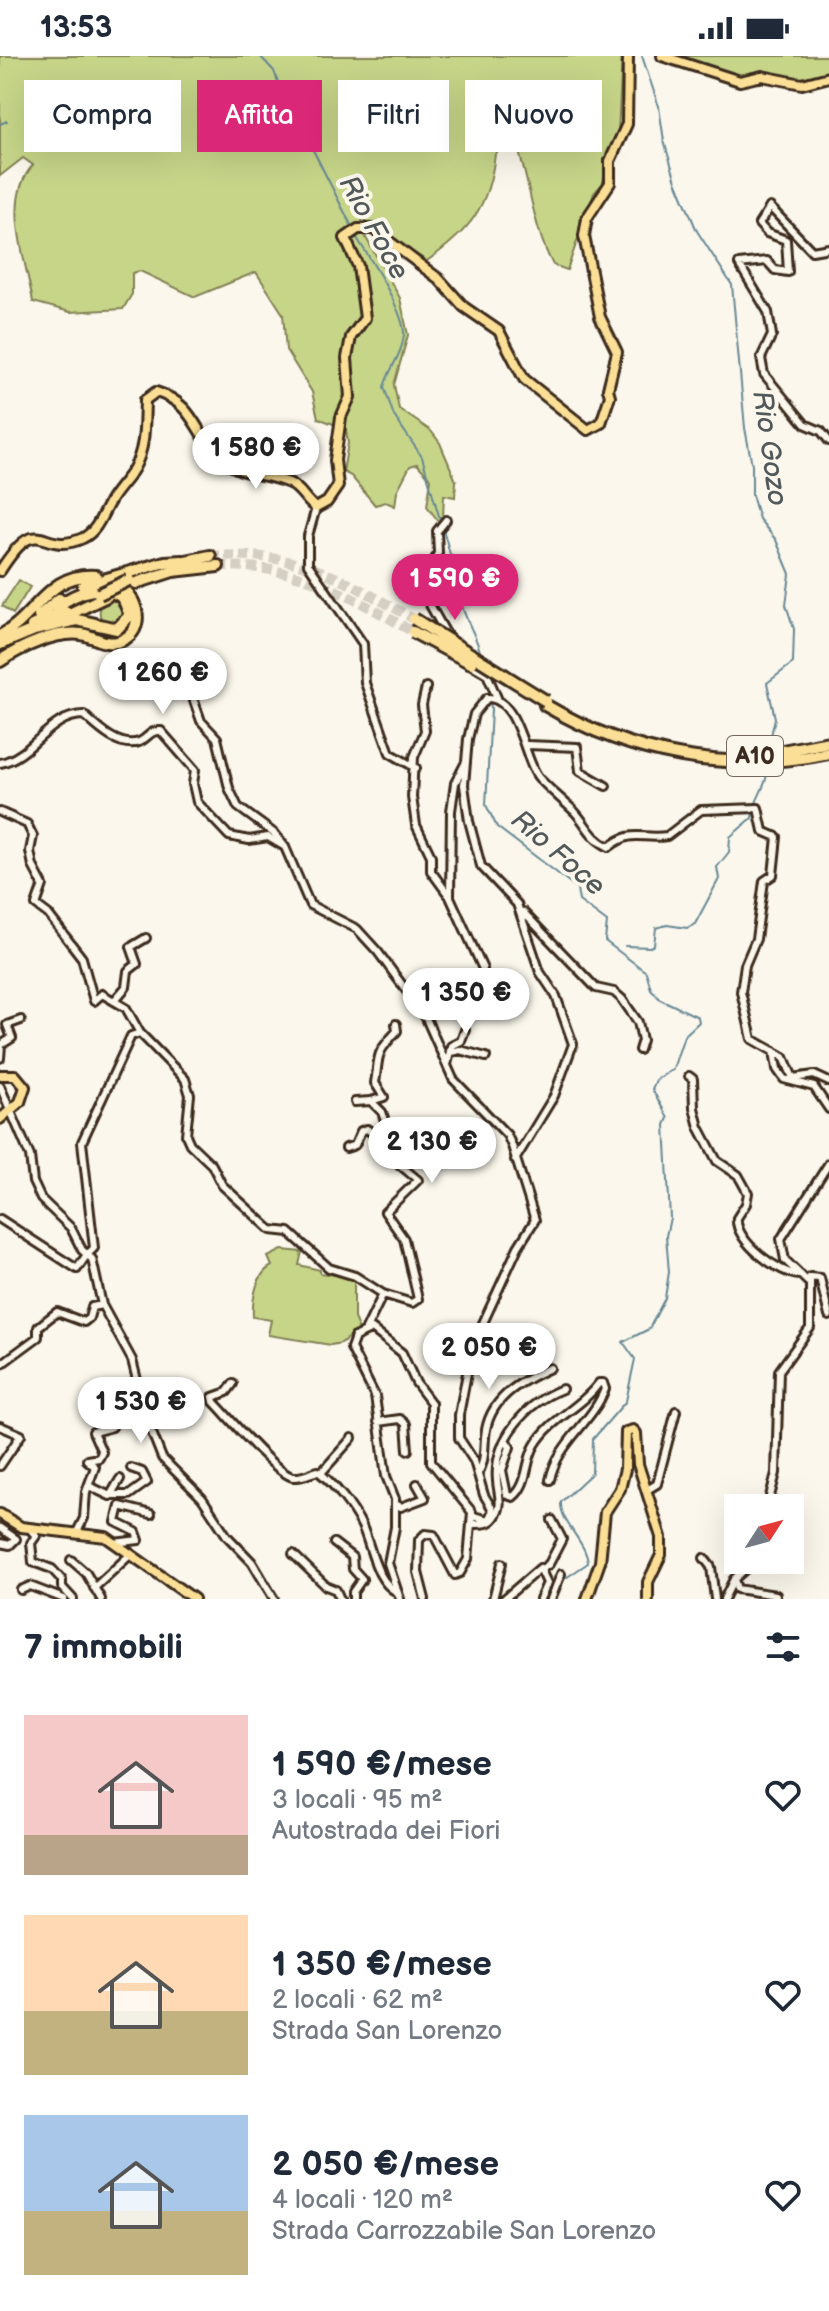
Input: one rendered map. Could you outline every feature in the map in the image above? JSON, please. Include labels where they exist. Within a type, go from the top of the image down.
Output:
[{"type":"highway","points":[[39,616],[61,597],[81,587],[165,562],[210,556]]},
{"type":"highway","points":[[0,637],[182,561]]},
{"type":"highway","points":[[133,582],[173,571],[218,566]]},
{"type":"highway","points":[[0,637],[22,623],[40,598],[55,585],[76,577],[96,576]]},
{"type":"highway","points":[[0,644],[35,630],[107,592],[123,588],[137,607],[137,622],[127,637],[109,643],[85,635],[70,635],[21,648],[0,658]]},
{"type":"highway","points":[[35,630],[72,620],[117,629],[130,615],[128,604],[114,591],[91,590],[56,607]]},
{"type":"highway","points":[[101,626],[96,610],[107,592]]},
{"type":"highway","name":"A10","points":[[414,619],[545,703]]},
{"type":"highway","name":"A10","points":[[413,632],[611,738],[680,754],[761,762],[829,753]]},
{"type":"highway","points":[[0,658],[14,647]]},
{"type":"highway","name":"A10","points":[[680,754],[756,756],[829,742]]},
{"type":"main road","points":[[0,571],[21,540],[33,537],[69,542],[95,529],[111,498],[136,464],[145,432],[145,400],[156,392],[183,404],[207,444],[228,464],[289,483],[316,508],[327,502],[338,486],[335,460],[339,429],[350,397],[347,358],[351,337],[365,318],[358,266],[345,238],[354,230],[373,229],[439,279],[464,307],[499,331],[524,379],[582,427],[597,427],[608,405],[617,352],[600,317],[584,236],[587,218],[610,183],[610,161],[627,124],[628,56]]},
{"type":"main road","points":[[662,56],[740,81],[762,76],[802,84],[829,77]]},
{"type":"main road","points":[[0,1075],[15,1075],[25,1087],[23,1097],[0,1119]]},
{"type":"main road","points":[[587,1599],[600,1562],[605,1512],[623,1478],[625,1436],[629,1430],[636,1433],[638,1464],[661,1546],[658,1567],[648,1582],[648,1599]]},
{"type":"main road","points":[[0,1514],[30,1529],[100,1535],[194,1599]]},
{"type":"street","points":[[829,248],[812,251],[770,207],[759,224],[767,233],[786,240],[788,272],[775,270],[767,261],[739,264],[768,312],[772,335],[761,358],[764,374],[805,424],[821,431],[829,441]]},
{"type":"street","points":[[316,508],[308,536],[308,564],[363,644],[365,683],[390,753],[416,768]]},
{"type":"street","points":[[446,520],[440,527],[438,553],[423,579],[423,594],[444,633],[464,658],[489,677],[493,698],[527,745],[537,777],[575,813],[591,837],[609,847],[623,836],[667,836],[701,810],[753,806],[763,831],[775,835],[779,846],[773,875],[764,881],[756,939],[745,965],[741,992],[752,1039],[784,1057],[790,1076],[796,1081]]},
{"type":"street","points":[[426,687],[422,705],[425,731],[414,757],[416,768],[412,797],[416,825],[431,856],[431,871],[450,897],[483,969],[476,987],[478,1007],[485,1011]]},
{"type":"street","points":[[493,698],[474,714],[468,739],[466,804],[481,866],[513,897],[520,910],[540,972],[556,996],[573,1044],[554,1096],[515,1160]]},
{"type":"street","points":[[194,701],[201,721],[217,738],[235,801],[285,847],[307,901],[357,929],[422,1011],[453,1079],[507,1135],[533,1202],[535,1220],[518,1247],[467,1361],[459,1438],[476,1465],[484,1495],[493,1510],[488,1520],[472,1520]]},
{"type":"street","points":[[0,763],[24,752],[40,736],[70,716],[84,715],[102,731],[125,743],[138,742],[150,732],[161,731],[195,770],[193,784],[197,802],[229,836],[249,840],[268,837],[285,847]]},
{"type":"street","points":[[527,745],[577,747],[580,771],[606,786]]},
{"type":"street","points":[[450,897],[455,783],[464,764],[467,764]]},
{"type":"street","points":[[0,812],[24,820],[30,829],[33,866],[43,885],[36,905],[48,914],[82,958],[94,1001],[102,994],[126,1008],[140,1033],[185,1079],[190,1095],[186,1135],[190,1144],[212,1165],[222,1185],[271,1230],[289,1232],[329,1268],[355,1276],[383,1294],[412,1303],[418,1299],[404,1239],[385,1212],[417,1183],[400,1165],[382,1112],[371,1101]]},
{"type":"street","points":[[520,910],[596,988],[614,992],[622,999],[638,1022],[642,1040],[639,1050]]},
{"type":"street","points":[[114,1001],[126,987],[128,971],[137,964],[131,947],[146,938]]},
{"type":"street","points":[[0,1058],[1,1045],[12,1038],[7,1025],[21,1020]]},
{"type":"street","points":[[355,1102],[384,1097],[375,1083],[379,1069],[376,1059],[379,1050],[397,1031],[396,1024]]},
{"type":"street","points":[[447,1065],[451,1046],[461,1041],[465,1030]]},
{"type":"street","points":[[0,1219],[77,1269],[94,1248],[82,1142],[131,1036],[140,1033]]},
{"type":"street","points":[[451,1052],[460,1050],[486,1057]]},
{"type":"street","points":[[774,1051],[780,1075],[814,1087],[829,1109]]},
{"type":"street","points":[[796,1081],[814,1075],[829,1082]]},
{"type":"street","points":[[689,1076],[693,1079],[694,1108],[699,1127],[717,1161],[738,1175],[748,1193],[746,1204],[737,1218],[740,1235],[755,1252],[781,1272],[801,1275]]},
{"type":"street","points":[[0,1086],[30,1156],[33,1182],[41,1199],[71,1228],[80,1247],[89,1253],[102,1305],[132,1360],[147,1420],[162,1458],[202,1498],[227,1536],[252,1562],[274,1599]]},
{"type":"street","points":[[346,1148],[355,1145],[361,1131],[367,1129],[396,1154]]},
{"type":"street","points":[[771,1494],[776,1473],[779,1371],[810,1328],[812,1307],[808,1282],[785,1260],[781,1239],[829,1163]]},
{"type":"street","points":[[808,1282],[810,1277],[820,1278],[829,1316]]},
{"type":"street","points":[[383,1294],[366,1329],[355,1337],[351,1348],[374,1392],[386,1476],[395,1504],[388,1563],[398,1595]]},
{"type":"street","points":[[0,1365],[38,1337],[40,1324],[57,1312],[84,1322],[89,1318],[92,1307],[102,1305]]},
{"type":"street","points":[[366,1329],[377,1331],[402,1353],[416,1383],[431,1403],[431,1462],[463,1499],[472,1520],[467,1564],[458,1575],[450,1571],[436,1537],[428,1534],[419,1540],[418,1580],[425,1599]]},
{"type":"street","points":[[478,1473],[487,1422],[496,1406],[518,1382],[550,1368]]},
{"type":"street","points":[[506,1441],[510,1447],[502,1483],[507,1495],[513,1497],[522,1487],[537,1441],[550,1425],[579,1406],[599,1383],[603,1383],[605,1389],[596,1407],[556,1456],[550,1480]]},
{"type":"street","points":[[233,1384],[212,1399],[242,1435],[286,1474],[300,1477],[321,1473],[352,1438]]},
{"type":"street","points":[[472,1520],[488,1524],[496,1516],[500,1500],[498,1465],[506,1441],[530,1406],[562,1389]]},
{"type":"street","points":[[77,1532],[84,1518],[95,1467],[87,1460],[99,1458],[102,1452],[93,1432],[112,1427],[104,1422],[105,1404],[123,1404]]},
{"type":"street","points":[[647,1490],[657,1484],[676,1411]]},
{"type":"street","points":[[378,1422],[400,1419],[406,1424],[408,1450]]},
{"type":"street","points":[[0,1426],[21,1435],[0,1466]]},
{"type":"street","points":[[476,1465],[483,1454]]},
{"type":"street","points":[[89,1486],[112,1495],[129,1495],[147,1482],[142,1472],[131,1468]]},
{"type":"street","points":[[321,1473],[361,1524],[383,1584],[398,1595]]},
{"type":"street","points":[[112,1495],[120,1479]]},
{"type":"street","points":[[395,1504],[401,1507],[425,1498],[417,1484]]},
{"type":"street","points":[[114,1543],[139,1540],[136,1532],[116,1522],[120,1506],[151,1514]]},
{"type":"street","points":[[504,1599],[535,1571],[549,1564],[562,1539],[552,1520]]},
{"type":"street","points":[[0,1528],[16,1539],[10,1545],[0,1543]]},
{"type":"street","points":[[30,1529],[36,1535],[31,1550],[34,1563],[53,1570],[73,1599]]},
{"type":"street","points":[[334,1543],[352,1557],[353,1569],[360,1576],[353,1599]]},
{"type":"street","points":[[94,1588],[131,1554]]},
{"type":"street","points":[[293,1554],[326,1586],[336,1590],[340,1599]]},
{"type":"street","points":[[704,1558],[711,1567],[715,1599]]},
{"type":"street","points":[[71,1560],[86,1573],[101,1599]]},
{"type":"street","points":[[493,1599],[502,1563]]},
{"type":"street","points":[[540,1599],[547,1583],[542,1569]]},
{"type":"street","points":[[551,1599],[561,1574]]},
{"type":"street","points":[[724,1599],[740,1574]]},
{"type":"street","points":[[734,1579],[737,1589],[763,1591],[776,1595],[776,1599]]},
{"type":"street","points":[[21,1590],[30,1586],[64,1599]]},
{"type":"green space","points":[[0,56],[622,56],[618,133],[608,151],[603,183],[594,193],[567,270],[553,265],[546,250],[519,152],[602,152],[602,80],[465,80],[465,152],[497,152],[488,189],[474,216],[454,239],[427,261],[362,220],[366,238],[400,298],[408,335],[394,385],[399,409],[431,431],[440,443],[456,481],[455,497],[444,495],[443,518],[439,522],[427,506],[431,479],[417,464],[410,466],[397,491],[395,506],[386,502],[375,505],[351,476],[343,472],[348,443],[346,429],[318,418],[312,392],[286,350],[283,314],[256,272],[195,297],[140,271],[132,273],[132,294],[123,309],[70,312],[33,302],[17,214],[24,180],[33,165],[23,158],[0,176]]},
{"type":"green space","points":[[670,56],[829,56],[829,73],[795,81],[770,73],[741,78]]},
{"type":"green space","points":[[19,580],[30,587],[13,614],[2,606]]},
{"type":"green space","points":[[117,595],[127,611],[115,626],[101,622],[99,607]]},
{"type":"green space","points":[[282,1250],[302,1252],[299,1265],[320,1270],[320,1273],[354,1277],[354,1318],[359,1330],[341,1343],[331,1345],[268,1335],[271,1320],[253,1317],[253,1302],[259,1280],[272,1266],[268,1257]]},
{"type":"waterway","name":"Rio Foce","points":[[260,56],[274,71],[287,108],[307,138],[353,229]]},
{"type":"waterway","name":"Rio Gozo","points":[[642,56],[659,107],[664,141],[676,181],[697,231],[732,285],[745,428],[752,465],[752,495],[759,519],[776,540],[790,574],[786,605],[794,629],[793,663],[767,683],[775,718],[768,749]]},
{"type":"waterway","points":[[0,124],[7,121]]},
{"type":"waterway","name":"Rio Foce","points":[[355,235],[385,284],[403,325],[401,349],[384,387],[394,416],[422,457],[441,523]]},
{"type":"waterway","name":"Rio Foce","points":[[443,529],[450,554],[464,570],[459,580],[460,602],[481,656]]},
{"type":"waterway","name":"Rio Foce","points":[[482,674],[490,693],[491,710],[486,805],[497,827],[577,889],[579,901],[607,922],[605,941],[646,972],[651,989],[660,999],[698,1017],[699,1022],[684,1036],[673,1069],[656,1080],[652,1089],[668,1118],[665,1125],[670,1218],[666,1236],[669,1272],[665,1298],[649,1329],[623,1342],[635,1359],[626,1401],[593,1439],[592,1473],[561,1502],[565,1517],[583,1547],[588,1563],[560,1582]]},
{"type":"waterway","name":"Rio Gozo","points":[[625,946],[650,947],[654,945],[656,928],[667,925],[687,928],[695,924],[719,879],[717,867],[729,852],[730,837],[752,818],[766,778],[767,763]]},
{"type":"tunnel","points":[[210,556],[269,558],[317,570],[414,619]]},
{"type":"tunnel","points":[[218,566],[273,570],[297,576],[366,605],[413,632]]},
{"type":"tunnel","points":[[14,647],[31,631]]}]
